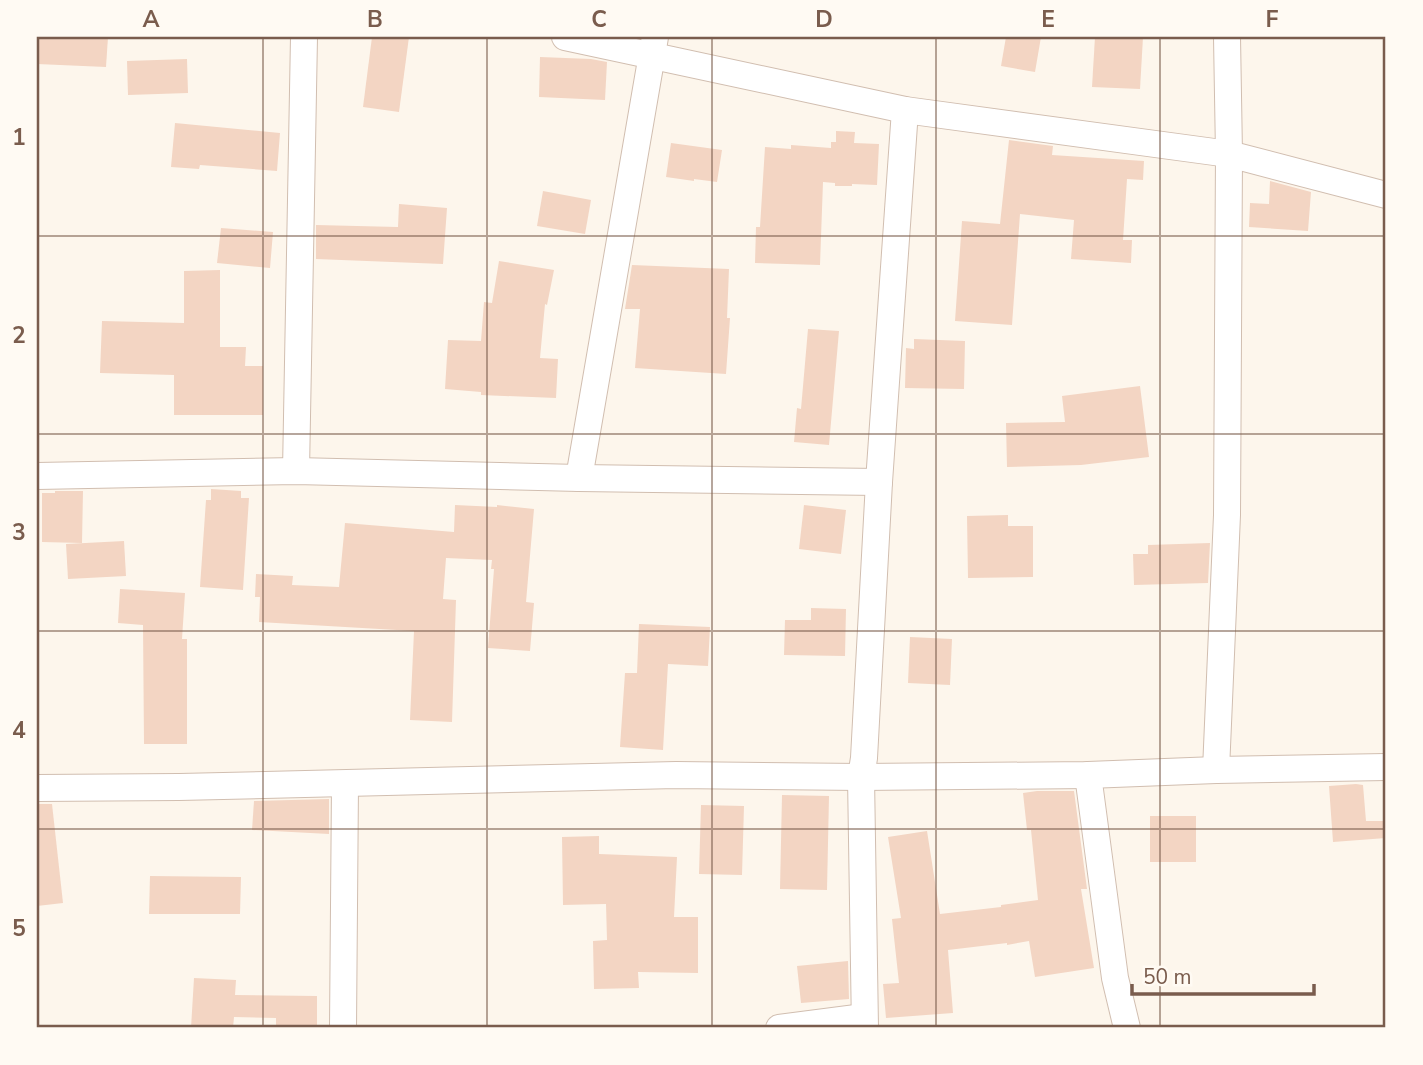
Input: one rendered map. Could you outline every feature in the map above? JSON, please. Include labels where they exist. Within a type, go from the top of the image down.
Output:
[{"type":"street","points":[[296,471],[304,37]]},
{"type":"street","points":[[565,37],[654,46],[905,110],[1229,154],[1386,195]]},
{"type":"street","points":[[1216,770],[1227,515],[1227,37]]},
{"type":"street","points":[[579,478],[654,46]]},
{"type":"street","points":[[779,1028],[865,1023],[861,777],[905,110]]},
{"type":"street","points":[[37,476],[296,471],[879,482]]},
{"type":"street","points":[[37,788],[345,784],[676,775],[1088,775],[1386,767]]},
{"type":"street","points":[[1088,775],[1115,978],[1127,1028]]},
{"type":"street","points":[[343,1028],[345,784]]},
{"type":"building","points":[[37,37],[108,37],[106,67],[37,64]]},
{"type":"building","points":[[372,37],[409,37],[399,112],[363,107]]},
{"type":"building","points":[[1006,37],[1041,37],[1035,72],[1001,66]]},
{"type":"building","points":[[1095,37],[1143,37],[1140,89],[1092,87]]},
{"type":"building","points":[[540,57],[607,62],[605,100],[539,97]]},
{"type":"building","points":[[187,59],[188,93],[128,95],[127,61]]},
{"type":"building","points":[[175,123],[280,133],[277,171],[200,165],[199,169],[171,167]]},
{"type":"building","points":[[836,131],[855,132],[854,143],[879,144],[877,185],[835,186],[835,183],[823,182],[820,265],[755,263],[765,147],[791,149],[791,145],[831,148],[831,142],[836,142]]},
{"type":"building","points":[[1009,140],[1053,146],[1052,155],[1144,161],[1143,180],[1127,179],[1123,240],[1132,240],[1131,263],[1071,259],[1074,220],[1020,214],[1012,325],[955,321],[962,221],[1000,224]]},
{"type":"building","points":[[671,143],[722,150],[717,182],[666,177]]},
{"type":"building","points":[[1270,181],[1311,192],[1308,231],[1249,227],[1250,203],[1269,204]]},
{"type":"building","points":[[543,191],[591,200],[585,234],[537,226]]},
{"type":"building","points":[[399,204],[447,208],[443,264],[316,259],[316,225],[398,227]]},
{"type":"building","points":[[221,228],[273,232],[270,268],[217,263]]},
{"type":"building","points":[[499,261],[554,270],[547,305],[545,304],[540,358],[558,359],[556,398],[481,395],[481,392],[445,389],[448,340],[481,341],[484,302],[492,303]]},
{"type":"building","points":[[632,265],[729,269],[727,318],[730,318],[726,374],[635,368],[640,309],[625,309]]},
{"type":"building","points":[[220,270],[220,347],[246,347],[245,366],[263,366],[263,415],[174,415],[174,375],[100,373],[102,321],[184,323],[184,271]]},
{"type":"building","points":[[808,329],[839,331],[829,445],[794,442],[797,408],[801,409]]},
{"type":"building","points":[[914,339],[965,341],[964,389],[905,388],[906,348],[914,349]]},
{"type":"building","points":[[1140,386],[1149,457],[1081,465],[1007,467],[1006,423],[1065,422],[1062,396]]},
{"type":"building","points":[[211,489],[241,491],[241,498],[249,498],[243,590],[200,587],[206,500],[211,500]]},
{"type":"building","points":[[83,491],[82,543],[42,542],[42,493]]},
{"type":"building","points":[[455,505],[497,505],[534,509],[526,602],[534,603],[530,651],[488,648],[494,569],[491,569],[492,560],[446,558],[443,599],[456,600],[452,722],[410,720],[414,631],[259,622],[260,597],[255,597],[256,574],[293,576],[292,585],[339,587],[345,523],[454,532]]},
{"type":"building","points":[[804,505],[846,510],[841,554],[799,549]]},
{"type":"building","points":[[1008,515],[1008,526],[1033,526],[1033,577],[968,578],[967,516]]},
{"type":"building","points":[[124,541],[126,576],[68,579],[66,544]]},
{"type":"building","points":[[1210,543],[1208,583],[1134,585],[1133,554],[1148,554],[1148,545]]},
{"type":"building","points":[[120,589],[185,593],[182,639],[187,639],[187,744],[144,744],[143,625],[118,623]]},
{"type":"building","points":[[811,608],[846,609],[845,656],[784,655],[785,620],[811,620]]},
{"type":"building","points":[[639,624],[710,627],[708,666],[668,664],[663,750],[620,747],[625,673],[637,673]]},
{"type":"building","points":[[910,637],[952,639],[950,685],[908,683]]},
{"type":"building","points":[[1363,785],[1366,821],[1386,821],[1386,838],[1333,842],[1329,786]]},
{"type":"building","points":[[1074,791],[1087,889],[1081,889],[1094,968],[1035,977],[1029,941],[948,950],[953,1013],[886,1018],[883,984],[899,983],[892,919],[901,918],[888,837],[927,831],[940,914],[1038,900],[1031,830],[1027,830],[1023,793]]},
{"type":"building","points":[[782,795],[829,796],[827,890],[780,889]]},
{"type":"building","points":[[329,799],[329,834],[252,830],[254,801]]},
{"type":"building","points":[[37,804],[52,804],[63,903],[37,906]]},
{"type":"building","points":[[701,805],[744,806],[742,875],[699,874]]},
{"type":"building","points":[[1150,816],[1196,816],[1196,862],[1150,862]]},
{"type":"building","points":[[599,836],[599,854],[677,857],[674,917],[698,917],[698,973],[638,972],[639,988],[594,989],[593,941],[607,940],[606,904],[563,905],[562,837]]},
{"type":"building","points":[[150,876],[241,877],[240,914],[149,914]]},
{"type":"building","points":[[848,961],[849,999],[801,1003],[797,966]]},
{"type":"building","points":[[194,978],[236,980],[235,995],[317,996],[317,1028],[276,1028],[276,1018],[234,1017],[233,1028],[191,1028]]}]
